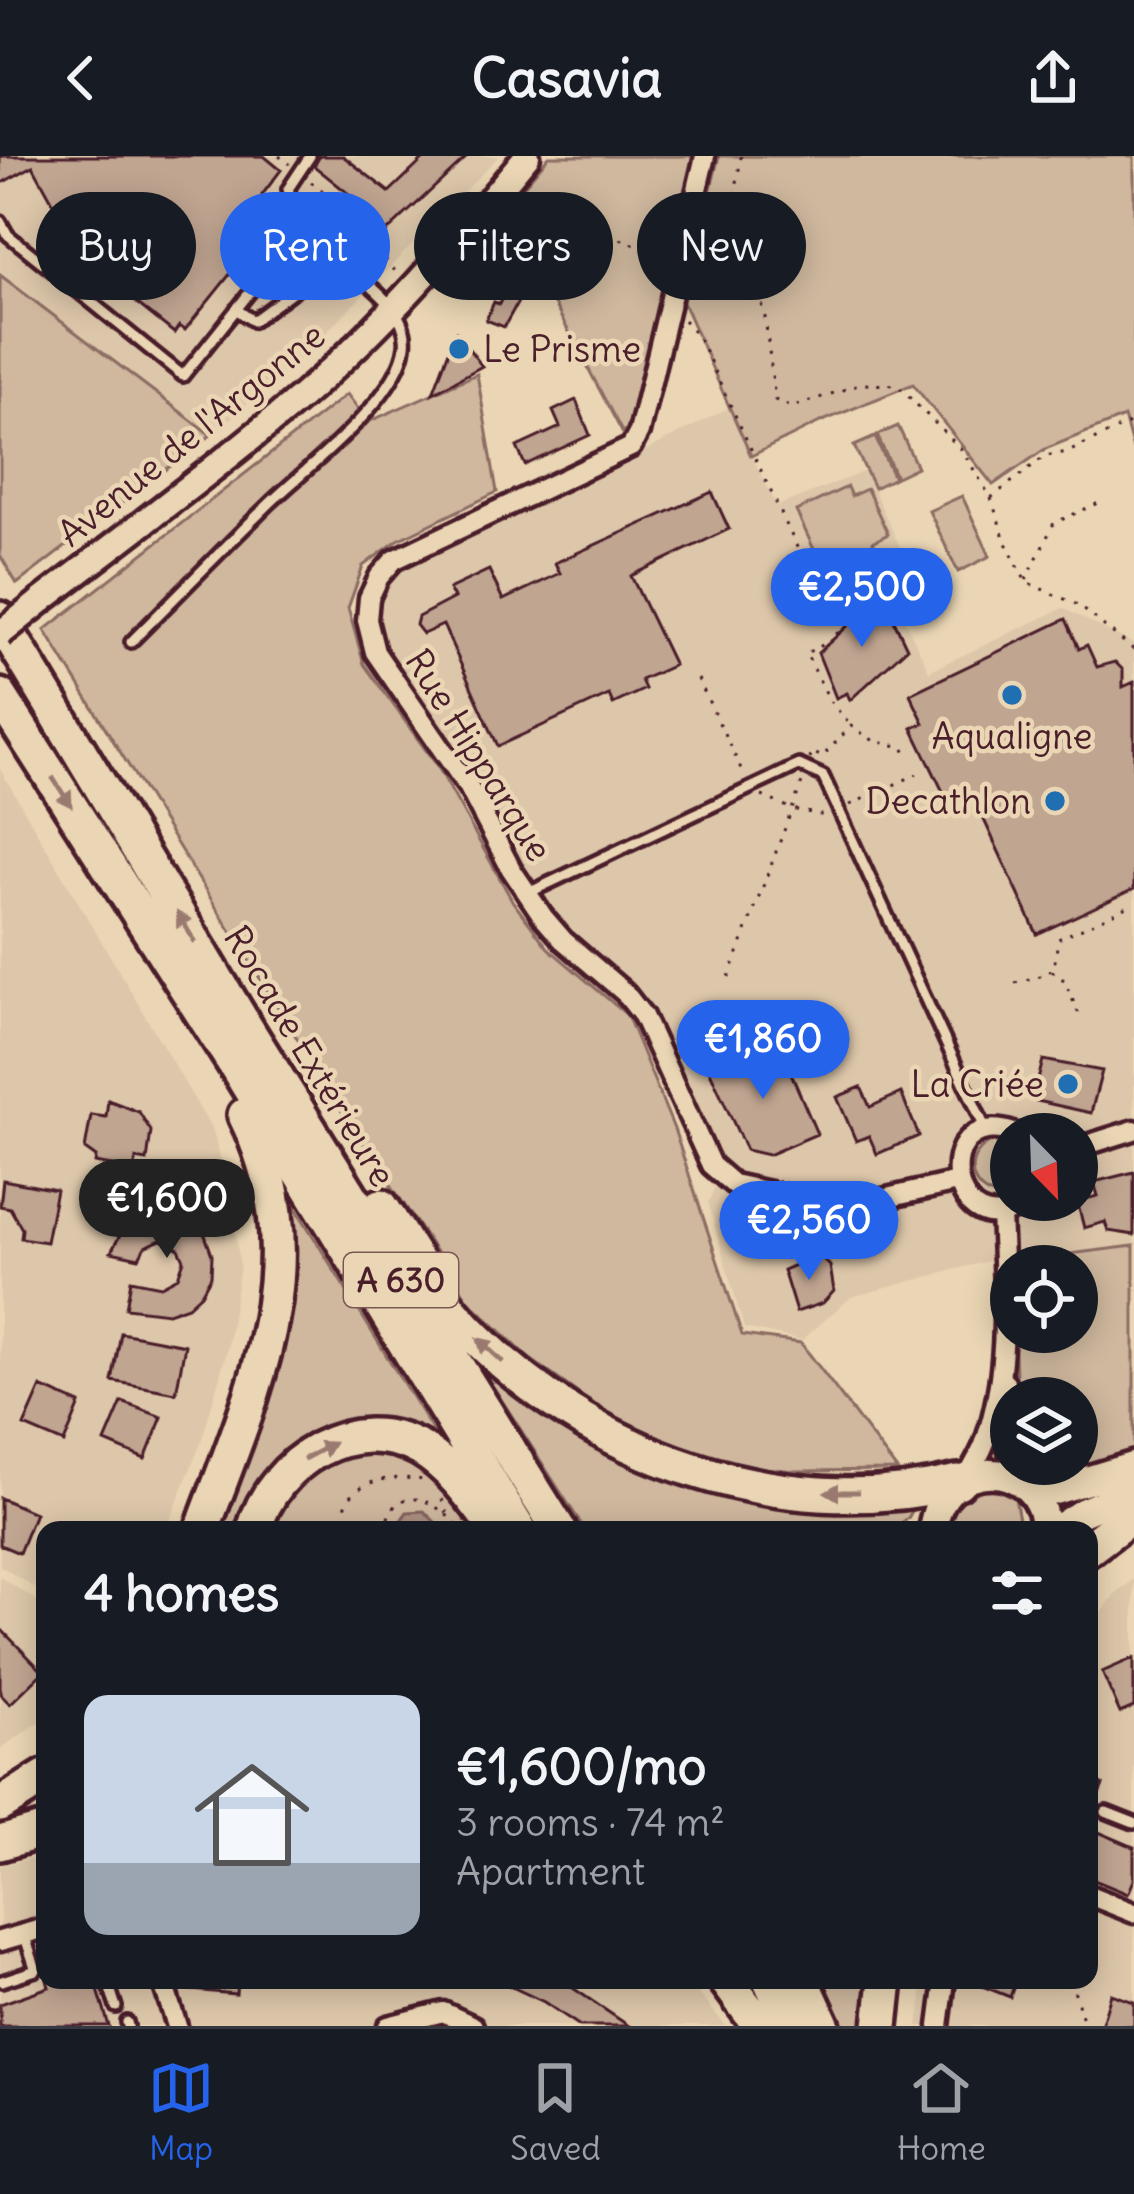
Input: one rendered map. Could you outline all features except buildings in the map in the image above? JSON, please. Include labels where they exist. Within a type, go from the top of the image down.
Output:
[{"type":"highway","name":"Rocade Extérieure","points":[[0,619],[246,1028],[553,1521]]},
{"type":"highway","name":"A 630","points":[[0,696],[236,1066],[514,1521]]},
{"type":"highway","points":[[246,1028],[284,1058],[461,1323],[515,1372],[614,1440],[698,1473],[760,1487],[857,1492],[931,1488],[963,1479]]},
{"type":"highway","points":[[211,1521],[258,1402],[277,1288],[275,1208],[266,1165],[240,1105],[236,1066]]},
{"type":"highway","points":[[258,1521],[275,1484],[291,1468],[325,1446],[371,1436],[421,1449],[443,1466],[489,1521]]},
{"type":"highway","points":[[1098,1541],[1134,1514]]},
{"type":"highway","points":[[0,1805],[36,1783]]},
{"type":"highway","points":[[0,1843],[36,1833]]},
{"type":"highway","points":[[733,1989],[760,2026]]},
{"type":"highway","points":[[774,1989],[791,2026]]},
{"type":"highway","points":[[806,1989],[823,2026]]},
{"type":"highway","points":[[881,2026],[885,1989]]},
{"type":"main road","name":"Avenue de l'Argonne","points":[[0,634],[301,397],[393,308],[526,156]]},
{"type":"main road","points":[[1098,1477],[1134,1466]]},
{"type":"main road","points":[[931,1521],[963,1479],[990,1475]]},
{"type":"main road","points":[[1024,1485],[1040,1505],[1043,1521]]},
{"type":"main road","points":[[1028,1485],[1056,1490],[1072,1485]]},
{"type":"main road","points":[[1069,1521],[1134,1491]]},
{"type":"main road","points":[[0,1832],[36,1822]]},
{"type":"street","name":"Rue Hipparque","points":[[697,192],[706,156]]},
{"type":"street","name":"Rue Hipparque","points":[[670,300],[631,447],[404,553],[379,577],[369,598],[367,620],[375,652],[470,790],[526,894],[563,940],[635,1004],[720,1177],[842,1208],[957,1181]]},
{"type":"street","points":[[990,1130],[965,1144],[958,1156],[957,1181],[973,1206],[990,1211]]},
{"type":"street","points":[[1098,1141],[1134,1130]]},
{"type":"street","points":[[963,1479],[985,1445],[1003,1371],[1001,1221]]},
{"type":"street","points":[[1003,1371],[1004,1377]]},
{"type":"street","points":[[1098,1899],[1134,1913]]},
{"type":"street","points":[[0,1941],[36,1931]]},
{"type":"street","points":[[167,1989],[177,2026]]},
{"type":"street","points":[[939,2026],[945,1989]]},
{"type":"street","points":[[388,2026],[443,2012],[473,2026]]},
{"type":"lane","points":[[289,192],[297,171],[310,156]]},
{"type":"lane","points":[[0,221],[8,235],[183,376],[243,300]]},
{"type":"lane","points":[[236,309],[253,321],[281,300]]},
{"type":"lane","points":[[131,642],[271,502],[355,427],[375,401],[406,348],[402,326],[384,300]]},
{"type":"lane","points":[[526,894],[799,765],[823,776],[986,1130]]},
{"type":"lane","points":[[1106,1812],[1134,1822]]},
{"type":"lane","points":[[2,1981],[36,1970],[25,1934]]},
{"type":"lane","points":[[110,1989],[116,2007]]},
{"type":"path","points":[[280,156],[344,208],[357,229],[412,287]]},
{"type":"path","points":[[741,156],[732,216],[734,250],[764,309],[775,400],[792,407],[861,383],[897,385],[962,450],[991,498],[1026,582],[1078,605],[1134,650]]},
{"type":"path","points":[[668,310],[678,313],[699,338],[839,637],[806,652],[830,701],[851,726],[874,741],[904,747],[908,757]]},
{"type":"path","points":[[991,498],[1045,456],[1068,452],[1134,421]]},
{"type":"path","points":[[1026,582],[1054,523],[1103,501]]},
{"type":"path","points":[[729,977],[812,752],[822,758],[851,726]]},
{"type":"path","points":[[1051,970],[1058,939],[1134,904]]},
{"type":"path","points":[[1015,982],[1051,970]]},
{"type":"path","points":[[1051,970],[1064,980],[1082,1018]]},
{"type":"path","points":[[342,1521],[348,1501],[361,1488],[404,1477],[424,1480]]},
{"type":"path","points":[[439,1493],[447,1514]]},
{"type":"path","points":[[388,1521],[396,1505],[412,1498],[425,1499],[453,1521]]},
{"type":"path","points":[[1074,1989],[1085,2026]]},
{"type":"shaded area","points":[[0,156],[499,156],[464,192],[414,192],[414,243],[390,267],[390,192],[220,192],[220,300],[358,300],[307,352],[211,435],[0,275]]},
{"type":"shaded area","points":[[549,156],[698,156],[689,192],[637,192],[637,300],[662,300],[630,427],[622,432],[552,300],[613,300],[613,192],[519,192]]},
{"type":"shaded area","points":[[719,156],[1134,156],[1134,453],[1124,417],[1045,449],[993,485],[913,384],[751,456],[683,302],[806,300],[806,192],[710,192]]},
{"type":"shaded area","points":[[0,275],[211,435],[17,584],[0,555]]},
{"type":"shaded area","points":[[477,374],[497,492],[398,540],[363,566],[348,608],[364,664],[438,767],[513,902],[548,948],[627,1015],[674,1129],[742,1335],[801,1343],[897,1470],[739,1466],[673,1445],[611,1417],[529,1358],[469,1301],[348,1121],[45,630],[347,394],[368,422]]},
{"type":"shaded area","points":[[728,408],[777,506],[865,471],[901,549],[907,587],[896,602],[929,671],[1063,608],[1134,644],[1134,1246],[1098,1250],[1098,1245],[990,1245],[990,1261],[851,1297],[802,1340],[744,1328],[708,1203],[722,1169],[652,1011],[574,940],[549,909],[480,785],[381,642],[377,613],[391,580],[416,560],[583,483]]},
{"type":"shaded area","points":[[898,426],[917,467],[896,477],[877,435]]},
{"type":"shaded area","points":[[875,437],[894,478],[874,488],[854,446]]},
{"type":"shaded area","points":[[847,487],[851,496],[867,489],[888,534],[873,542],[892,583],[841,607],[796,511]]},
{"type":"shaded area","points":[[962,496],[990,556],[958,572],[929,511]]},
{"type":"shaded area","points":[[0,769],[213,1131],[231,1197],[240,1266],[227,1351],[201,1443],[170,1521],[36,1521],[36,1588],[0,1566]]},
{"type":"shaded area","points":[[990,1143],[990,1193],[973,1176],[976,1155]]},
{"type":"shaded area","points":[[278,1179],[447,1454],[344,1428],[252,1521],[219,1521],[266,1388]]},
{"type":"shaded area","points":[[1134,1246],[1134,1451],[1098,1461],[1098,1377],[1016,1377],[1015,1353],[1098,1353],[1098,1250]]},
{"type":"shaded area","points":[[460,1335],[641,1463],[919,1499],[904,1521],[579,1521]]},
{"type":"shaded area","points":[[373,1449],[411,1461],[437,1477],[476,1521],[271,1521],[279,1501],[332,1457]]},
{"type":"shaded area","points":[[988,1486],[1015,1498],[1019,1521],[947,1521],[959,1500]]},
{"type":"shaded area","points":[[424,1511],[434,1521],[400,1521],[407,1512]]},
{"type":"shaded area","points":[[0,1577],[36,1600],[36,1724],[0,1749]]},
{"type":"shaded area","points":[[1134,1579],[1134,2026],[918,2026],[923,1989],[1098,1989],[1098,1618],[1115,1594]]},
{"type":"shaded area","points":[[36,1857],[36,1989],[695,1989],[726,2026],[0,2026],[0,1866]]},
{"type":"shaded area","points":[[826,1989],[876,1989],[870,2026],[844,2026]]},
{"type":"place","name":"Le Prisme","points":[[459,349]]},
{"type":"place","name":"Aqualigne","points":[[1012,695]]},
{"type":"place","name":"Decathlon","points":[[1055,801]]},
{"type":"place","name":"La Criée","points":[[1068,1084]]}]
